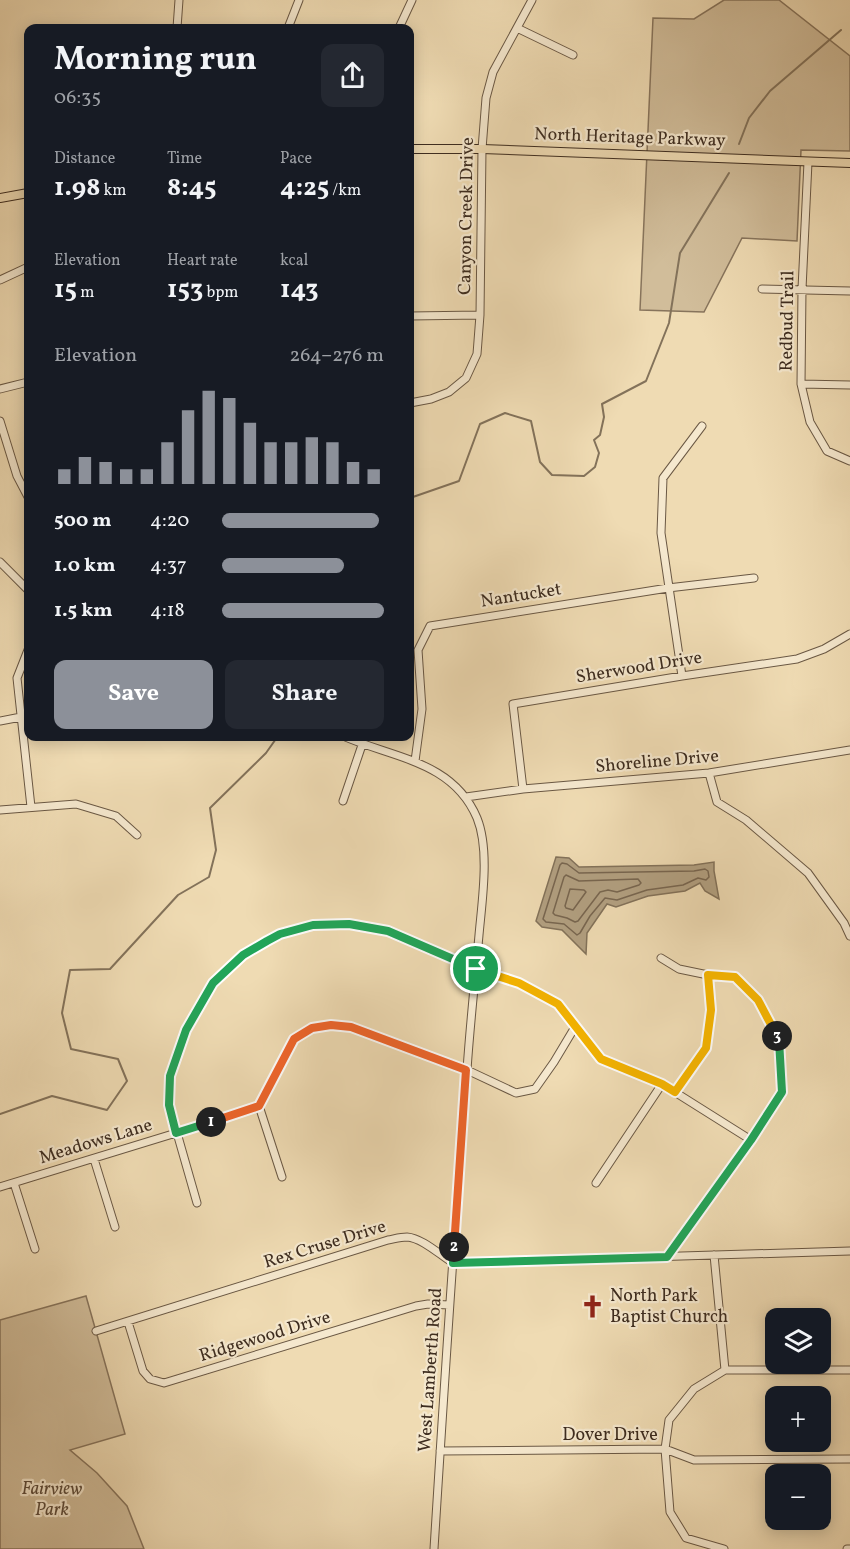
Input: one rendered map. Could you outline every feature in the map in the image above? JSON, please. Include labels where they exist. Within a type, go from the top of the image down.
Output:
[{"type":"main road","name":"North Heritage Parkway","points":[[414,149],[482,149],[850,163]]},
{"type":"main road","points":[[0,198],[24,194]]},
{"type":"street","points":[[177,24],[179,0]]},
{"type":"street","points":[[290,24],[299,0]]},
{"type":"street","points":[[401,24],[412,0]]},
{"type":"street","points":[[523,17],[524,0]]},
{"type":"street","name":"Canyon Creek Drive","points":[[414,402],[449,392],[466,378],[477,354],[480,315],[482,149],[486,98],[493,72],[532,0]]},
{"type":"street","points":[[517,28],[573,55]]},
{"type":"street","name":"Redbud Trail","points":[[808,162],[802,289],[801,384],[810,422],[827,451],[850,461]]},
{"type":"street","points":[[0,280],[24,269]]},
{"type":"street","points":[[762,289],[850,291]]},
{"type":"street","points":[[414,316],[480,315]]},
{"type":"street","points":[[0,389],[24,383]]},
{"type":"street","points":[[801,384],[850,385]]},
{"type":"street","points":[[0,421],[16,477],[24,490]]},
{"type":"street","points":[[682,676],[661,533],[663,478],[702,426]]},
{"type":"street","points":[[0,562],[24,586]]},
{"type":"street","name":"Nantucket","points":[[415,761],[422,709],[418,650],[430,626],[668,588],[754,578]]},
{"type":"street","name":"Sherwood Drive","points":[[523,789],[513,704],[796,659],[824,649],[850,634]]},
{"type":"street","points":[[24,660],[17,678],[31,807]]},
{"type":"street","points":[[0,721],[21,717]]},
{"type":"street","name":"West Lamberth Road","points":[[354,741],[415,761],[448,778],[466,797],[477,818],[483,838],[484,880],[466,1070],[434,1549]]},
{"type":"street","points":[[343,801],[362,745]]},
{"type":"street","name":"Shoreline Drive","points":[[466,797],[523,789],[709,773],[850,750]]},
{"type":"street","points":[[709,773],[717,802],[746,820],[808,873],[844,923],[850,936]]},
{"type":"street","points":[[0,810],[76,804],[116,816],[137,835]]},
{"type":"street","points":[[197,1203],[169,1105],[170,1076],[186,1030],[213,983],[243,955],[280,934],[313,925],[349,924],[388,931],[476,969],[519,983],[558,1004],[601,1059],[662,1084],[751,1140]]},
{"type":"street","points":[[661,958],[679,969],[708,975],[735,977],[758,1000],[779,1040],[782,1092],[751,1140],[667,1257]]},
{"type":"street","points":[[675,1092],[706,1048],[711,1010],[708,975]]},
{"type":"street","points":[[282,1177],[259,1106],[294,1039],[312,1028],[331,1025],[351,1027],[466,1070],[516,1093],[535,1089],[575,1027]]},
{"type":"street","points":[[596,1184],[662,1084]]},
{"type":"street","name":"Meadows Lane","points":[[0,1187],[259,1106]]},
{"type":"street","points":[[93,1159],[116,1227]]},
{"type":"street","points":[[14,1183],[34,1249]]},
{"type":"street","name":"Rex Cruse Drive","points":[[96,1331],[396,1238],[413,1238],[453,1263]]},
{"type":"street","points":[[453,1263],[850,1251]]},
{"type":"street","points":[[714,1255],[725,1370]]},
{"type":"street","name":"Ridgewood Drive","points":[[128,1322],[143,1371],[150,1379],[164,1383],[416,1306],[449,1305]]},
{"type":"street","points":[[724,1549],[686,1538],[670,1512],[665,1449],[669,1420],[694,1389],[725,1370],[850,1370]]},
{"type":"street","name":"Dover Drive","points":[[440,1451],[665,1449],[694,1460],[850,1459]]},
{"type":"green space","points":[[724,0],[779,0],[850,56],[850,151],[801,150],[797,241],[742,238],[704,312],[640,310],[653,18],[694,19]]},
{"type":"green space","name":"Fairview Park","points":[[86,1296],[125,1434],[70,1450],[97,1473],[127,1506],[144,1549],[0,1549],[0,1320]]},
{"type":"water","points":[[556,857],[569,858],[579,867],[694,865],[714,862],[719,899],[705,891],[700,883],[685,891],[648,896],[616,907],[607,904],[587,933],[586,954],[562,930],[542,927],[536,921]]},
{"type":"waterway","points":[[739,144],[749,118],[770,91],[841,30]]},
{"type":"waterway","points":[[414,497],[459,481],[480,424],[505,413],[531,421],[540,462],[552,475],[584,476],[595,467],[599,453],[594,440],[600,435],[604,417],[602,404],[646,381],[669,323],[680,253],[729,173]]},
{"type":"waterway","points":[[0,1114],[52,1096],[107,1110],[127,1081],[118,1059],[71,1049],[62,1013],[70,970],[110,969],[178,895],[209,877],[216,850],[210,808],[266,753],[274,741]]},
{"type":"place","name":"North Park Baptist Church","points":[[592,1306]]},
{"type":"route","points":[[349,924],[388,931],[476,969],[519,983],[558,1004],[601,1059],[662,1084],[675,1092],[706,1048],[711,1010],[708,975],[735,977],[758,1000],[779,1040],[782,1092],[751,1140],[667,1257],[453,1263],[466,1070],[351,1027],[331,1025],[312,1028],[294,1039],[259,1106],[176,1133],[169,1105],[170,1076],[186,1030],[213,983],[243,955],[267,941],[280,934],[313,925],[349,924]]}]
